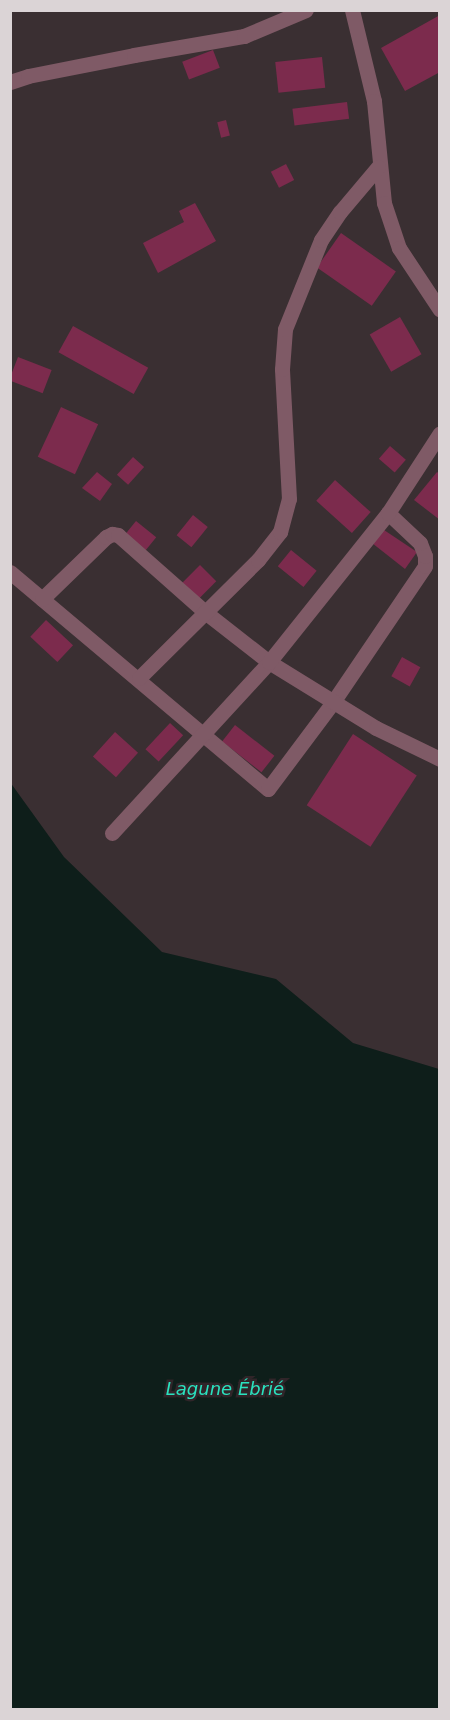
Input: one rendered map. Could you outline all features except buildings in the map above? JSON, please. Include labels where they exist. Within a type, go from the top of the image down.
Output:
[{"type":"street","points":[[10,82],[28,76],[134,54],[244,36],[306,10]]},
{"type":"street","points":[[352,10],[374,101],[378,167],[384,203],[399,249],[440,310]]},
{"type":"street","points":[[139,678],[258,560],[280,532],[289,499],[282,369],[285,329],[321,240],[340,212],[378,167]]},
{"type":"street","points":[[112,833],[269,662],[388,513],[440,433]]},
{"type":"street","points":[[10,572],[139,678],[203,736],[268,789],[333,702],[425,566],[425,556],[420,543],[388,513]]},
{"type":"street","points":[[42,599],[112,534],[118,535],[205,612],[269,662],[376,728],[440,759]]},
{"type":"water","name":"Lagune Ébrié","points":[[10,782],[64,857],[162,952],[276,979],[353,1043],[439,1069],[439,1709],[11,1709]]}]
